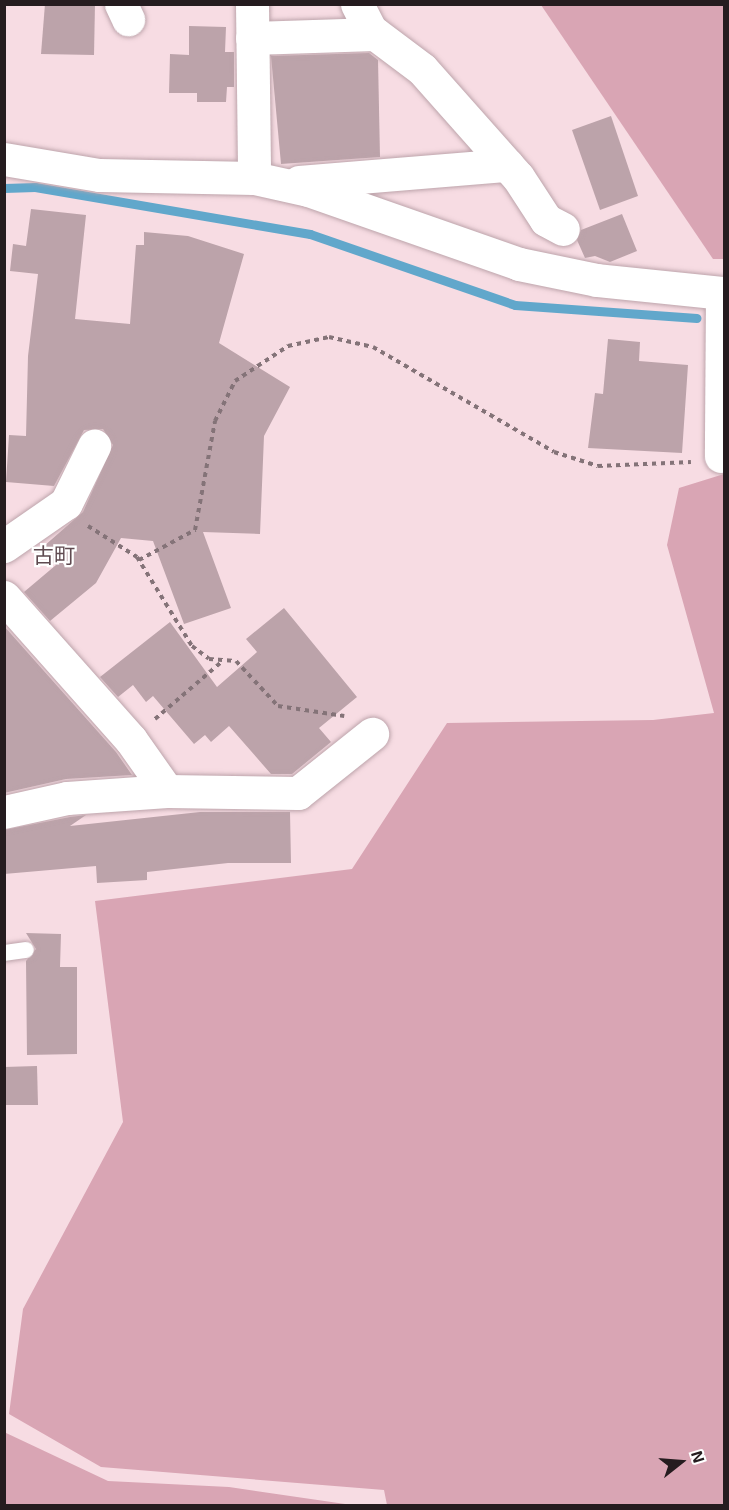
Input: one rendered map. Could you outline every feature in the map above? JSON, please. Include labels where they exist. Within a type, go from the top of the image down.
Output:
[{"type":"street","points":[[252,4],[252,38],[267,181]]},
{"type":"street","points":[[357,4],[375,34],[422,69],[507,165],[546,220],[563,229]]},
{"type":"street","points":[[252,38],[375,34]]},
{"type":"street","points":[[4,159],[99,175],[267,181],[507,165]]},
{"type":"street","points":[[267,181],[519,264],[597,280],[722,293],[721,456]]},
{"type":"street","points":[[4,546],[59,508],[94,447]]},
{"type":"street","points":[[4,597],[131,740],[167,791]]},
{"type":"street","points":[[4,812],[67,798],[167,791],[298,793],[372,734]]},
{"type":"lane","points":[[4,954],[26,950]]},
{"type":"path","points":[[139,560],[195,530],[215,421],[236,381],[288,346],[329,337],[373,347],[554,452],[598,466],[677,465],[721,456]]},
{"type":"path","points":[[59,508],[139,560],[192,646],[220,663]]},
{"type":"path","points":[[131,740],[220,663],[236,661],[278,706],[366,720],[372,734]]},
{"type":"shaded area","points":[[541,5],[724,5],[724,259],[713,259]]},
{"type":"shaded area","points":[[724,474],[724,1505],[387,1505],[384,1490],[101,1467],[9,1414],[23,1309],[123,1122],[95,901],[352,869],[447,723],[653,720],[714,713],[667,545],[679,488]]},
{"type":"shaded area","points":[[4,1432],[108,1481],[229,1487],[352,1505],[5,1505]]},
{"type":"building","points":[[45,4],[95,4],[94,55],[41,54]]},
{"type":"building","points":[[189,26],[226,27],[225,52],[234,52],[234,87],[227,87],[226,102],[197,102],[197,93],[169,93],[170,54],[189,55]]},
{"type":"building","points":[[369,53],[378,60],[380,157],[281,164],[271,56]]},
{"type":"building","points":[[611,116],[638,196],[600,210],[572,130]]},
{"type":"building","points":[[31,209],[86,215],[75,319],[130,324],[136,245],[144,245],[144,232],[188,236],[244,254],[219,343],[290,387],[264,436],[260,534],[203,532],[231,608],[184,624],[153,541],[121,538],[96,583],[50,621],[24,592],[56,565],[36,553],[83,512],[113,445],[103,429],[84,430],[54,486],[6,482],[9,435],[26,436],[28,356],[38,274],[10,271],[13,244],[26,246]]},
{"type":"building","points":[[622,214],[637,251],[610,262],[595,256],[585,258],[577,240],[581,230]]},
{"type":"building","points":[[608,339],[640,342],[639,361],[688,365],[682,453],[588,448],[595,393],[603,394]]},
{"type":"building","points":[[284,608],[357,697],[319,728],[331,742],[292,774],[271,774],[229,726],[211,742],[205,735],[194,744],[153,696],[146,702],[133,685],[118,697],[100,677],[170,622],[217,687],[257,652],[246,639]]},
{"type":"building","points":[[4,626],[116,752],[132,775],[66,779],[4,793]]},
{"type":"building","points":[[200,812],[290,812],[291,863],[228,863],[147,872],[147,880],[97,883],[96,866],[4,874],[4,830],[86,815],[70,826]]},
{"type":"building","points":[[26,933],[61,934],[60,967],[77,967],[77,1054],[27,1055],[26,961],[36,949]]},
{"type":"building","points":[[37,1066],[38,1105],[4,1105],[4,1067]]},
{"type":"waterway","points":[[4,188],[35,187],[310,234],[515,305],[697,318]]},
{"type":"district","name":"古町","points":[[54,555]]}]
